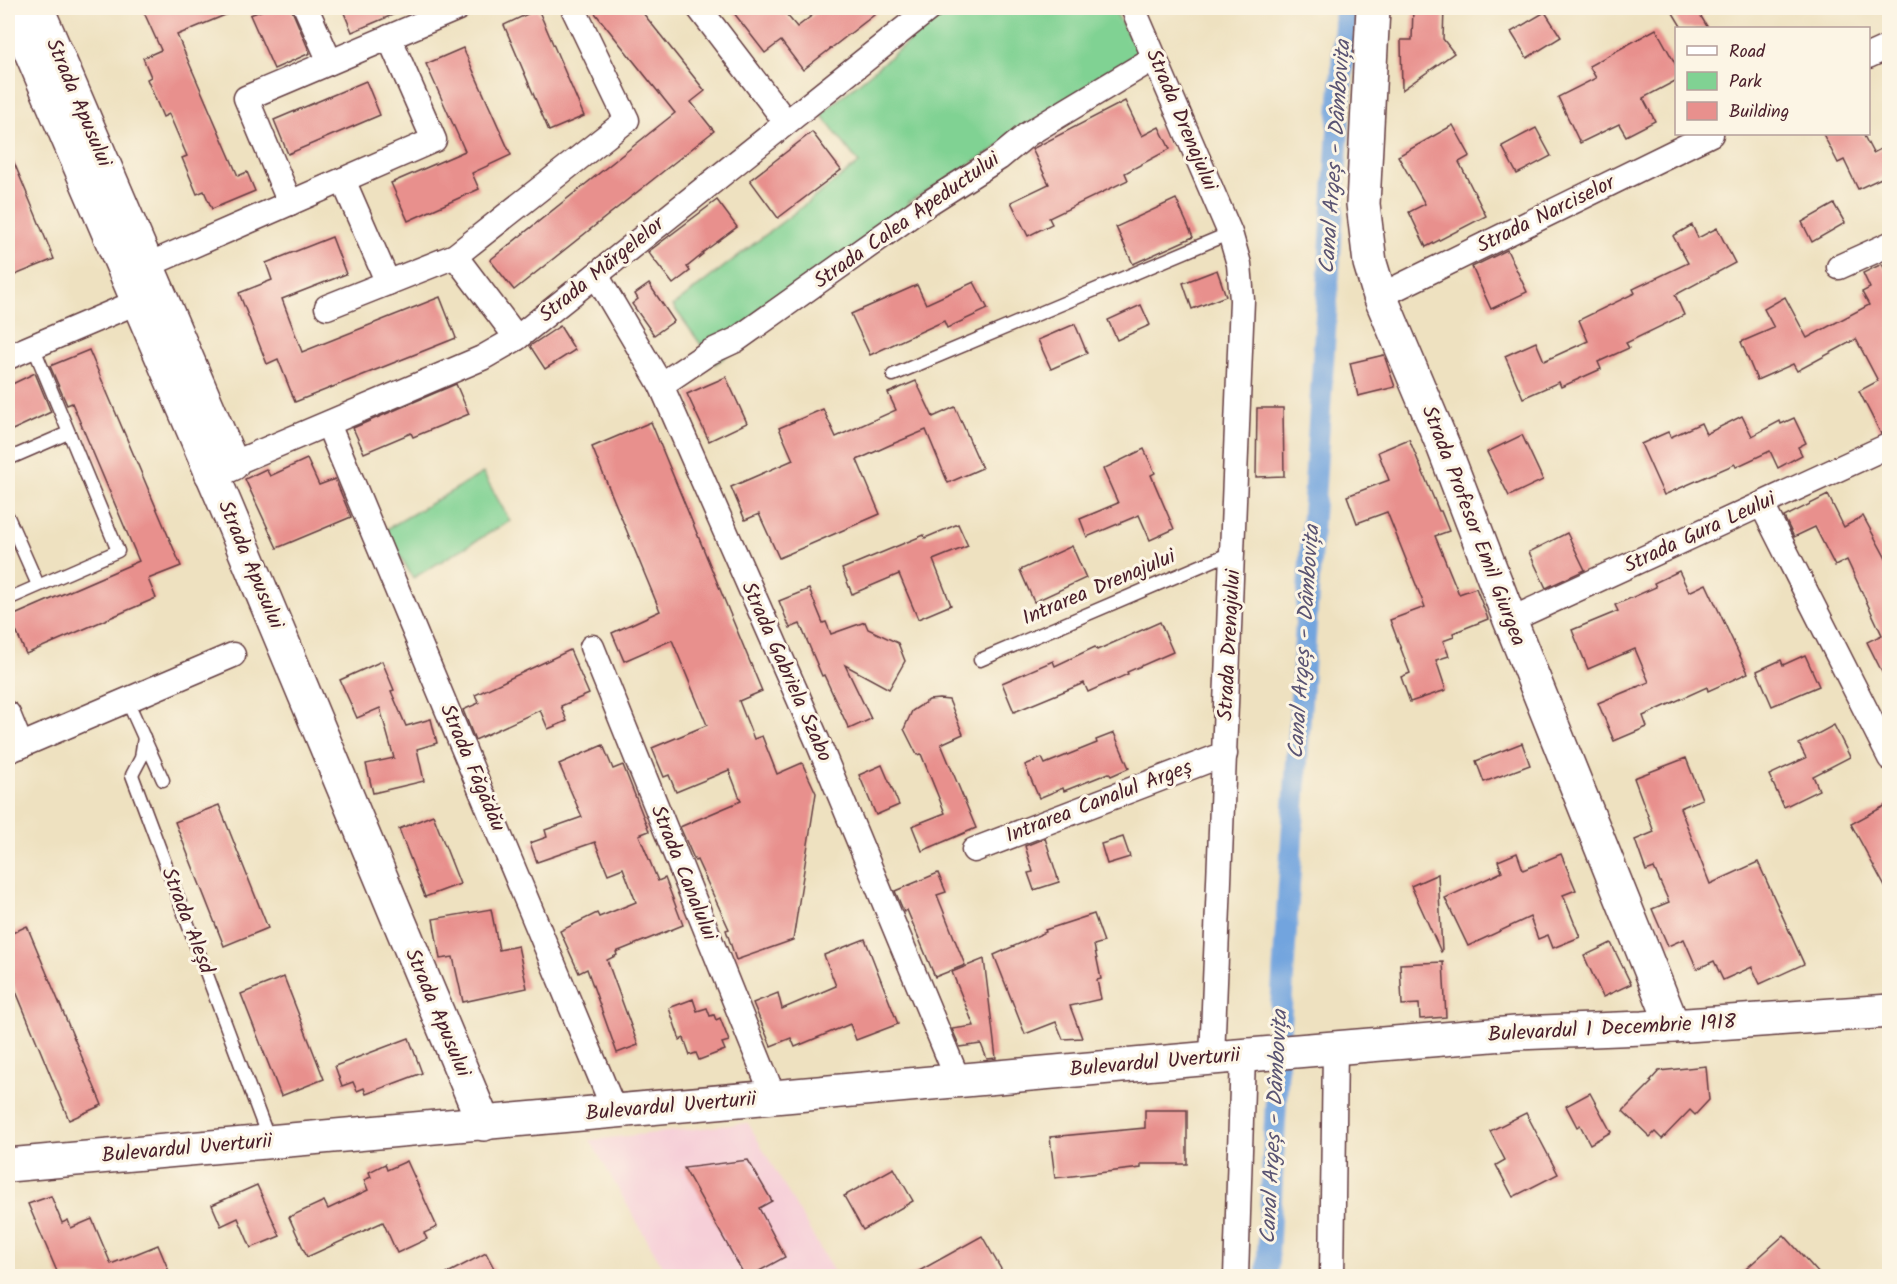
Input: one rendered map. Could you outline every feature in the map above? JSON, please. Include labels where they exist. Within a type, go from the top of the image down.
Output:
[{"type":"main road","name":"Strada Apusului","points":[[12,8],[137,302],[222,469]]},
{"type":"main road","name":"Strada Apusului","points":[[37,8],[148,265],[222,469],[484,1124]]},
{"type":"main road","name":"Strada Profesor Emil Giurgea","points":[[1373,8],[1363,204],[1370,262],[1380,296],[1444,448],[1510,620],[1673,1026]]},
{"type":"main road","points":[[137,302],[148,265]]},
{"type":"main road","name":"Bulevardul 1 Decembrie 1918","points":[[1335,1049],[1516,1033],[1673,1026],[1890,1011]]},
{"type":"main road","name":"Bulevardul Uverturii","points":[[8,1165],[957,1080],[1335,1049]]},
{"type":"street","points":[[306,8],[330,62]]},
{"type":"street","points":[[290,203],[246,98],[458,8]]},
{"type":"street","points":[[327,307],[455,256],[627,120],[573,8]]},
{"type":"street","points":[[699,8],[786,122]]},
{"type":"street","name":"Strada Drenajului","points":[[1133,8],[1230,233],[1239,264],[1242,300],[1225,754],[1227,1057],[1236,1276]]},
{"type":"street","name":"Strada Mărgelelor","points":[[222,469],[482,358],[517,338],[923,10]]},
{"type":"street","points":[[148,265],[434,140],[389,37]]},
{"type":"street","points":[[1870,56],[1890,46]]},
{"type":"street","name":"Strada Calea Apeductului","points":[[661,385],[710,352],[736,340],[930,202],[999,159],[1028,134],[1154,58]]},
{"type":"street","name":"Strada Narciselor","points":[[1380,296],[1709,135]]},
{"type":"street","points":[[343,180],[388,283]]},
{"type":"street","points":[[1839,267],[1890,244]]},
{"type":"street","points":[[455,256],[517,338]]},
{"type":"street","name":"Strada Gabriela Szabo","points":[[596,274],[661,385],[817,740],[957,1080]]},
{"type":"street","points":[[8,357],[137,302]]},
{"type":"street","name":"Strada Făgădău","points":[[328,424],[615,1112]]},
{"type":"street","name":"Strada Gura Leului","points":[[1510,620],[1890,445]]},
{"type":"street","points":[[1762,505],[1890,758]]},
{"type":"street","name":"Strada Canalului","points":[[592,647],[774,1098]]},
{"type":"street","points":[[8,714],[14,749],[233,656]]},
{"type":"street","name":"Intrarea Canalul Argeș","points":[[974,850],[1225,754]]},
{"type":"street","points":[[1332,1276],[1335,1049]]},
{"type":"lane","points":[[893,375],[1230,233]]},
{"type":"lane","points":[[8,599],[118,550],[33,346]]},
{"type":"lane","points":[[8,459],[68,433]]},
{"type":"lane","points":[[8,517],[38,585]]},
{"type":"lane","name":"Intrarea Drenajului","points":[[980,660],[1234,551]]},
{"type":"lane","points":[[127,700],[163,780]]},
{"type":"lane","name":"Strada Aleșd","points":[[144,737],[141,758],[132,775],[270,1142]]},
{"type":"shaded area","points":[[748,1123],[836,1276],[668,1276],[590,1140]]},
{"type":"green space","points":[[949,8],[1113,8],[1142,59],[907,203],[916,218],[715,364],[673,306],[859,163],[821,114]]},
{"type":"green space","points":[[483,473],[510,521],[413,578],[385,530]]},
{"type":"building","points":[[142,8],[242,8],[177,35],[238,176],[247,172],[255,191],[212,209],[204,191],[197,194],[182,158],[187,156],[169,114],[163,117],[147,79],[151,77],[143,58],[161,50]]},
{"type":"building","points":[[268,8],[291,8],[310,53],[274,69],[250,15]]},
{"type":"building","points":[[342,8],[409,8],[352,32]]},
{"type":"building","points":[[591,8],[639,8],[705,91],[691,102],[714,131],[514,290],[490,260],[675,113]]},
{"type":"building","points":[[730,8],[781,8],[797,27],[822,8],[883,8],[803,70],[781,41],[765,53]]},
{"type":"building","points":[[1413,8],[1444,8],[1443,39],[1454,53],[1402,90],[1401,40],[1412,40]]},
{"type":"building","points":[[1670,8],[1696,8],[1707,27],[1681,27]]},
{"type":"building","points":[[538,9],[584,116],[549,131],[504,25]]},
{"type":"building","points":[[1545,12],[1561,37],[1527,58],[1511,32]]},
{"type":"building","points":[[1656,29],[1675,63],[1675,81],[1643,98],[1655,121],[1626,136],[1619,124],[1580,143],[1558,97],[1596,78],[1589,66]]},
{"type":"building","points":[[463,48],[511,155],[472,173],[479,189],[408,221],[391,183],[465,151],[426,64]]},
{"type":"building","points":[[366,81],[380,115],[288,154],[274,120]]},
{"type":"building","points":[[1125,101],[1142,136],[1159,127],[1170,149],[1125,173],[1128,180],[1049,218],[1052,224],[1028,236],[1011,202],[1049,184],[1032,149]]},
{"type":"building","points":[[1453,125],[1470,156],[1459,162],[1486,216],[1426,247],[1409,212],[1425,204],[1398,156]]},
{"type":"building","points":[[1536,128],[1551,156],[1517,174],[1502,146]]},
{"type":"building","points":[[812,132],[841,170],[778,218],[750,180]]},
{"type":"building","points":[[1824,135],[1864,135],[1873,153],[1890,144],[1890,174],[1858,189],[1844,160],[1838,163]]},
{"type":"building","points":[[8,148],[54,259],[8,278]]},
{"type":"building","points":[[1176,199],[1193,237],[1133,264],[1116,227]]},
{"type":"building","points":[[717,200],[737,227],[702,253],[687,267],[690,271],[673,284],[648,252]]},
{"type":"building","points":[[1834,204],[1845,223],[1812,242],[1802,222]]},
{"type":"building","points":[[1692,225],[1698,238],[1717,228],[1735,263],[1675,295],[1684,315],[1626,343],[1629,348],[1598,362],[1601,369],[1561,387],[1559,382],[1523,398],[1505,356],[1536,342],[1544,361],[1588,341],[1579,320],[1635,293],[1633,289],[1688,263],[1673,236]]},
{"type":"building","points":[[332,237],[346,274],[282,299],[302,352],[440,297],[456,338],[295,402],[278,359],[267,364],[239,293],[272,280],[266,263]]},
{"type":"building","points":[[1507,250],[1527,292],[1491,309],[1472,267]]},
{"type":"building","points":[[1882,264],[1890,279],[1890,431],[1881,434],[1859,391],[1878,381],[1856,339],[1797,371],[1793,364],[1757,380],[1741,342],[1774,328],[1764,309],[1785,297],[1807,338],[1869,305],[1862,292],[1870,288],[1863,273]]},
{"type":"building","points":[[1217,270],[1226,296],[1192,309],[1183,283]]},
{"type":"building","points":[[974,282],[988,309],[947,328],[944,321],[870,355],[851,314],[917,285],[926,304]]},
{"type":"building","points":[[649,284],[674,321],[654,335],[632,304],[638,299],[635,294]]},
{"type":"building","points":[[1141,305],[1150,325],[1117,340],[1108,320]]},
{"type":"building","points":[[1075,324],[1087,353],[1051,369],[1038,340]]},
{"type":"building","points":[[560,326],[575,350],[545,369],[530,346]]},
{"type":"building","points":[[89,350],[181,566],[148,579],[156,598],[26,654],[10,617],[139,561],[72,403],[67,405],[50,366]]},
{"type":"building","points":[[1384,355],[1395,387],[1358,396],[1350,363]]},
{"type":"building","points":[[35,373],[51,412],[8,432],[8,386]]},
{"type":"building","points":[[726,377],[747,423],[709,441],[687,394]]},
{"type":"building","points":[[916,381],[933,417],[955,407],[982,468],[948,483],[926,430],[890,445],[857,460],[880,514],[779,558],[759,514],[745,520],[731,487],[793,460],[779,428],[823,409],[836,437],[896,410],[888,393]]},
{"type":"building","points":[[456,384],[469,414],[413,437],[411,433],[364,453],[353,428]]},
{"type":"building","points":[[1257,408],[1283,408],[1284,476],[1256,477]]},
{"type":"building","points":[[1742,416],[1752,436],[1780,421],[1781,424],[1794,418],[1806,443],[1798,447],[1802,455],[1778,468],[1770,451],[1664,495],[1641,444],[1668,432],[1671,437],[1701,423],[1706,434]]},
{"type":"building","points":[[651,422],[762,691],[739,701],[754,739],[762,736],[777,774],[802,763],[816,793],[793,940],[736,960],[726,930],[729,929],[680,827],[741,801],[729,770],[676,792],[669,775],[664,777],[652,748],[707,725],[672,640],[624,661],[612,633],[660,611],[592,447]]},
{"type":"building","points":[[1522,435],[1543,480],[1509,496],[1487,452]]},
{"type":"building","points":[[1409,439],[1449,531],[1435,536],[1459,594],[1476,588],[1488,619],[1453,633],[1454,637],[1443,641],[1449,656],[1436,660],[1446,690],[1410,702],[1401,677],[1410,673],[1390,620],[1425,607],[1387,512],[1357,523],[1347,496],[1389,480],[1378,452]]},
{"type":"building","points":[[1144,449],[1155,473],[1151,475],[1174,529],[1150,540],[1139,515],[1087,537],[1080,519],[1118,503],[1103,469]]},
{"type":"building","points":[[307,459],[319,485],[335,479],[351,517],[277,548],[245,479],[266,469],[270,476]]},
{"type":"building","points":[[1828,495],[1844,527],[1863,516],[1890,566],[1890,688],[1867,642],[1882,635],[1847,560],[1835,566],[1815,527],[1794,537],[1784,517]]},
{"type":"building","points":[[958,524],[968,546],[933,560],[951,605],[918,619],[899,574],[852,594],[842,569],[924,535],[925,538]]},
{"type":"building","points":[[1567,533],[1585,570],[1546,588],[1529,552]]},
{"type":"building","points":[[1072,546],[1086,578],[1034,602],[1020,570]]},
{"type":"building","points":[[1679,571],[1689,592],[1706,584],[1748,673],[1708,691],[1707,687],[1643,716],[1647,727],[1614,741],[1598,703],[1649,682],[1635,649],[1588,669],[1572,630],[1618,611],[1615,605],[1656,587],[1654,583]]},
{"type":"building","points":[[809,589],[823,623],[826,622],[831,634],[865,622],[868,629],[898,643],[905,661],[889,689],[845,665],[871,719],[849,729],[824,675],[822,676],[800,624],[790,628],[779,601]]},
{"type":"building","points":[[1160,622],[1173,652],[1088,692],[1084,683],[1014,712],[1002,683],[1053,661],[1055,666],[1095,647],[1097,650]]},
{"type":"building","points":[[570,650],[589,694],[561,706],[567,721],[548,729],[540,710],[475,740],[463,710],[479,703],[475,695]]},
{"type":"building","points":[[1805,655],[1819,686],[1772,706],[1757,671],[1781,660],[1783,665]]},
{"type":"building","points":[[382,661],[394,690],[391,691],[406,726],[431,719],[437,743],[417,749],[424,781],[373,793],[366,764],[394,758],[380,708],[357,718],[340,680]]},
{"type":"building","points":[[929,700],[949,700],[963,734],[941,744],[976,828],[922,851],[912,826],[945,813],[921,754],[917,755],[904,729],[912,711]]},
{"type":"building","points":[[1834,725],[1850,757],[1813,776],[1819,790],[1784,807],[1769,775],[1806,758],[1799,744]]},
{"type":"building","points":[[1114,733],[1129,768],[1111,776],[1109,773],[1064,791],[1063,788],[1039,798],[1025,765],[1042,758],[1045,764],[1097,743],[1096,740]]},
{"type":"building","points":[[1522,743],[1530,765],[1484,782],[1476,761]]},
{"type":"building","points":[[603,745],[613,769],[623,765],[649,831],[639,835],[658,881],[665,878],[683,925],[616,952],[617,955],[607,960],[638,1045],[617,1053],[587,969],[579,973],[560,931],[597,913],[599,917],[636,902],[623,868],[608,874],[595,842],[537,862],[530,843],[547,837],[545,830],[582,817],[559,764]]},
{"type":"building","points":[[1686,758],[1702,799],[1680,808],[1710,884],[1758,862],[1804,964],[1760,984],[1752,967],[1723,980],[1714,961],[1697,969],[1684,939],[1668,946],[1652,909],[1669,902],[1654,868],[1646,871],[1635,840],[1654,832],[1634,778]]},
{"type":"building","points":[[882,765],[899,805],[876,815],[859,775]]},
{"type":"building","points":[[1890,803],[1890,896],[1851,824]]},
{"type":"building","points":[[219,805],[268,928],[224,946],[175,822]]},
{"type":"building","points":[[433,815],[460,884],[425,897],[399,829]]},
{"type":"building","points":[[1123,837],[1130,857],[1107,864],[1101,844]]},
{"type":"building","points":[[1045,838],[1059,882],[1034,890],[1028,873],[1033,872],[1025,846]]},
{"type":"building","points":[[1517,853],[1523,870],[1561,854],[1576,890],[1563,895],[1580,937],[1553,948],[1548,935],[1538,939],[1530,917],[1468,946],[1445,898],[1502,872],[1498,861]]},
{"type":"building","points":[[938,873],[946,892],[937,895],[965,965],[935,977],[907,910],[904,912],[895,891]]},
{"type":"building","points":[[1438,874],[1442,951],[1441,952],[1411,886]]},
{"type":"building","points":[[491,909],[499,950],[518,946],[527,988],[463,1002],[453,957],[440,959],[433,919]]},
{"type":"building","points":[[1094,914],[1104,942],[1094,945],[1101,979],[1097,980],[1101,999],[1070,1006],[1082,1038],[1063,1039],[1056,1022],[1025,1034],[994,955],[1046,932],[1045,930]]},
{"type":"building","points":[[27,926],[102,1105],[69,1120],[8,972],[8,935]]},
{"type":"building","points":[[865,939],[898,1024],[856,1040],[850,1024],[795,1047],[791,1038],[771,1046],[753,1003],[778,993],[782,1009],[836,986],[824,955]]},
{"type":"building","points":[[1611,943],[1631,984],[1603,997],[1584,956]]},
{"type":"building","points":[[984,959],[996,1058],[987,1059],[981,1044],[960,1047],[952,1029],[974,1026],[952,972]]},
{"type":"building","points":[[1443,962],[1446,1017],[1420,1019],[1419,1004],[1402,1005],[1400,964]]},
{"type":"building","points":[[284,977],[324,1079],[281,1096],[241,994]]},
{"type":"building","points":[[693,999],[697,1011],[707,1008],[710,1016],[714,1015],[716,1020],[720,1018],[729,1041],[722,1043],[725,1050],[699,1060],[696,1053],[690,1055],[684,1038],[680,1040],[669,1008]]},
{"type":"building","points":[[409,1038],[422,1073],[366,1094],[364,1088],[357,1091],[353,1082],[342,1086],[335,1066]]},
{"type":"building","points":[[1706,1066],[1709,1100],[1695,1115],[1690,1110],[1662,1139],[1655,1132],[1650,1137],[1623,1111],[1652,1082],[1650,1081],[1659,1071]]},
{"type":"building","points":[[1590,1093],[1611,1132],[1590,1144],[1580,1125],[1577,1127],[1566,1106]]},
{"type":"building","points":[[1145,1110],[1187,1110],[1187,1164],[1141,1164],[1141,1168],[1055,1178],[1050,1137],[1145,1128]]},
{"type":"building","points":[[1526,1113],[1558,1174],[1513,1197],[1496,1165],[1505,1160],[1490,1131]]},
{"type":"building","points":[[748,1160],[772,1201],[759,1208],[785,1257],[750,1276],[745,1276],[684,1168]]},
{"type":"building","points":[[407,1161],[437,1227],[424,1233],[427,1239],[397,1253],[383,1222],[307,1257],[289,1217],[324,1201],[328,1209],[368,1190],[364,1180],[371,1177],[369,1172],[385,1164],[387,1170]]},
{"type":"building","points":[[894,1168],[913,1201],[863,1230],[844,1196]]},
{"type":"building","points":[[257,1185],[280,1236],[251,1248],[238,1218],[221,1226],[212,1205]]},
{"type":"building","points":[[51,1196],[62,1223],[68,1220],[71,1228],[92,1219],[111,1264],[158,1245],[171,1276],[59,1276],[28,1204]]},
{"type":"building","points":[[1784,1235],[1821,1276],[1738,1276]]},
{"type":"building","points":[[982,1236],[1005,1276],[910,1276]]},
{"type":"building","points":[[486,1253],[498,1276],[442,1276]]},
{"type":"waterway","name":"Canal Argeș - Dâmbovița","points":[[1267,1276],[1280,1023],[1346,8]]}]
